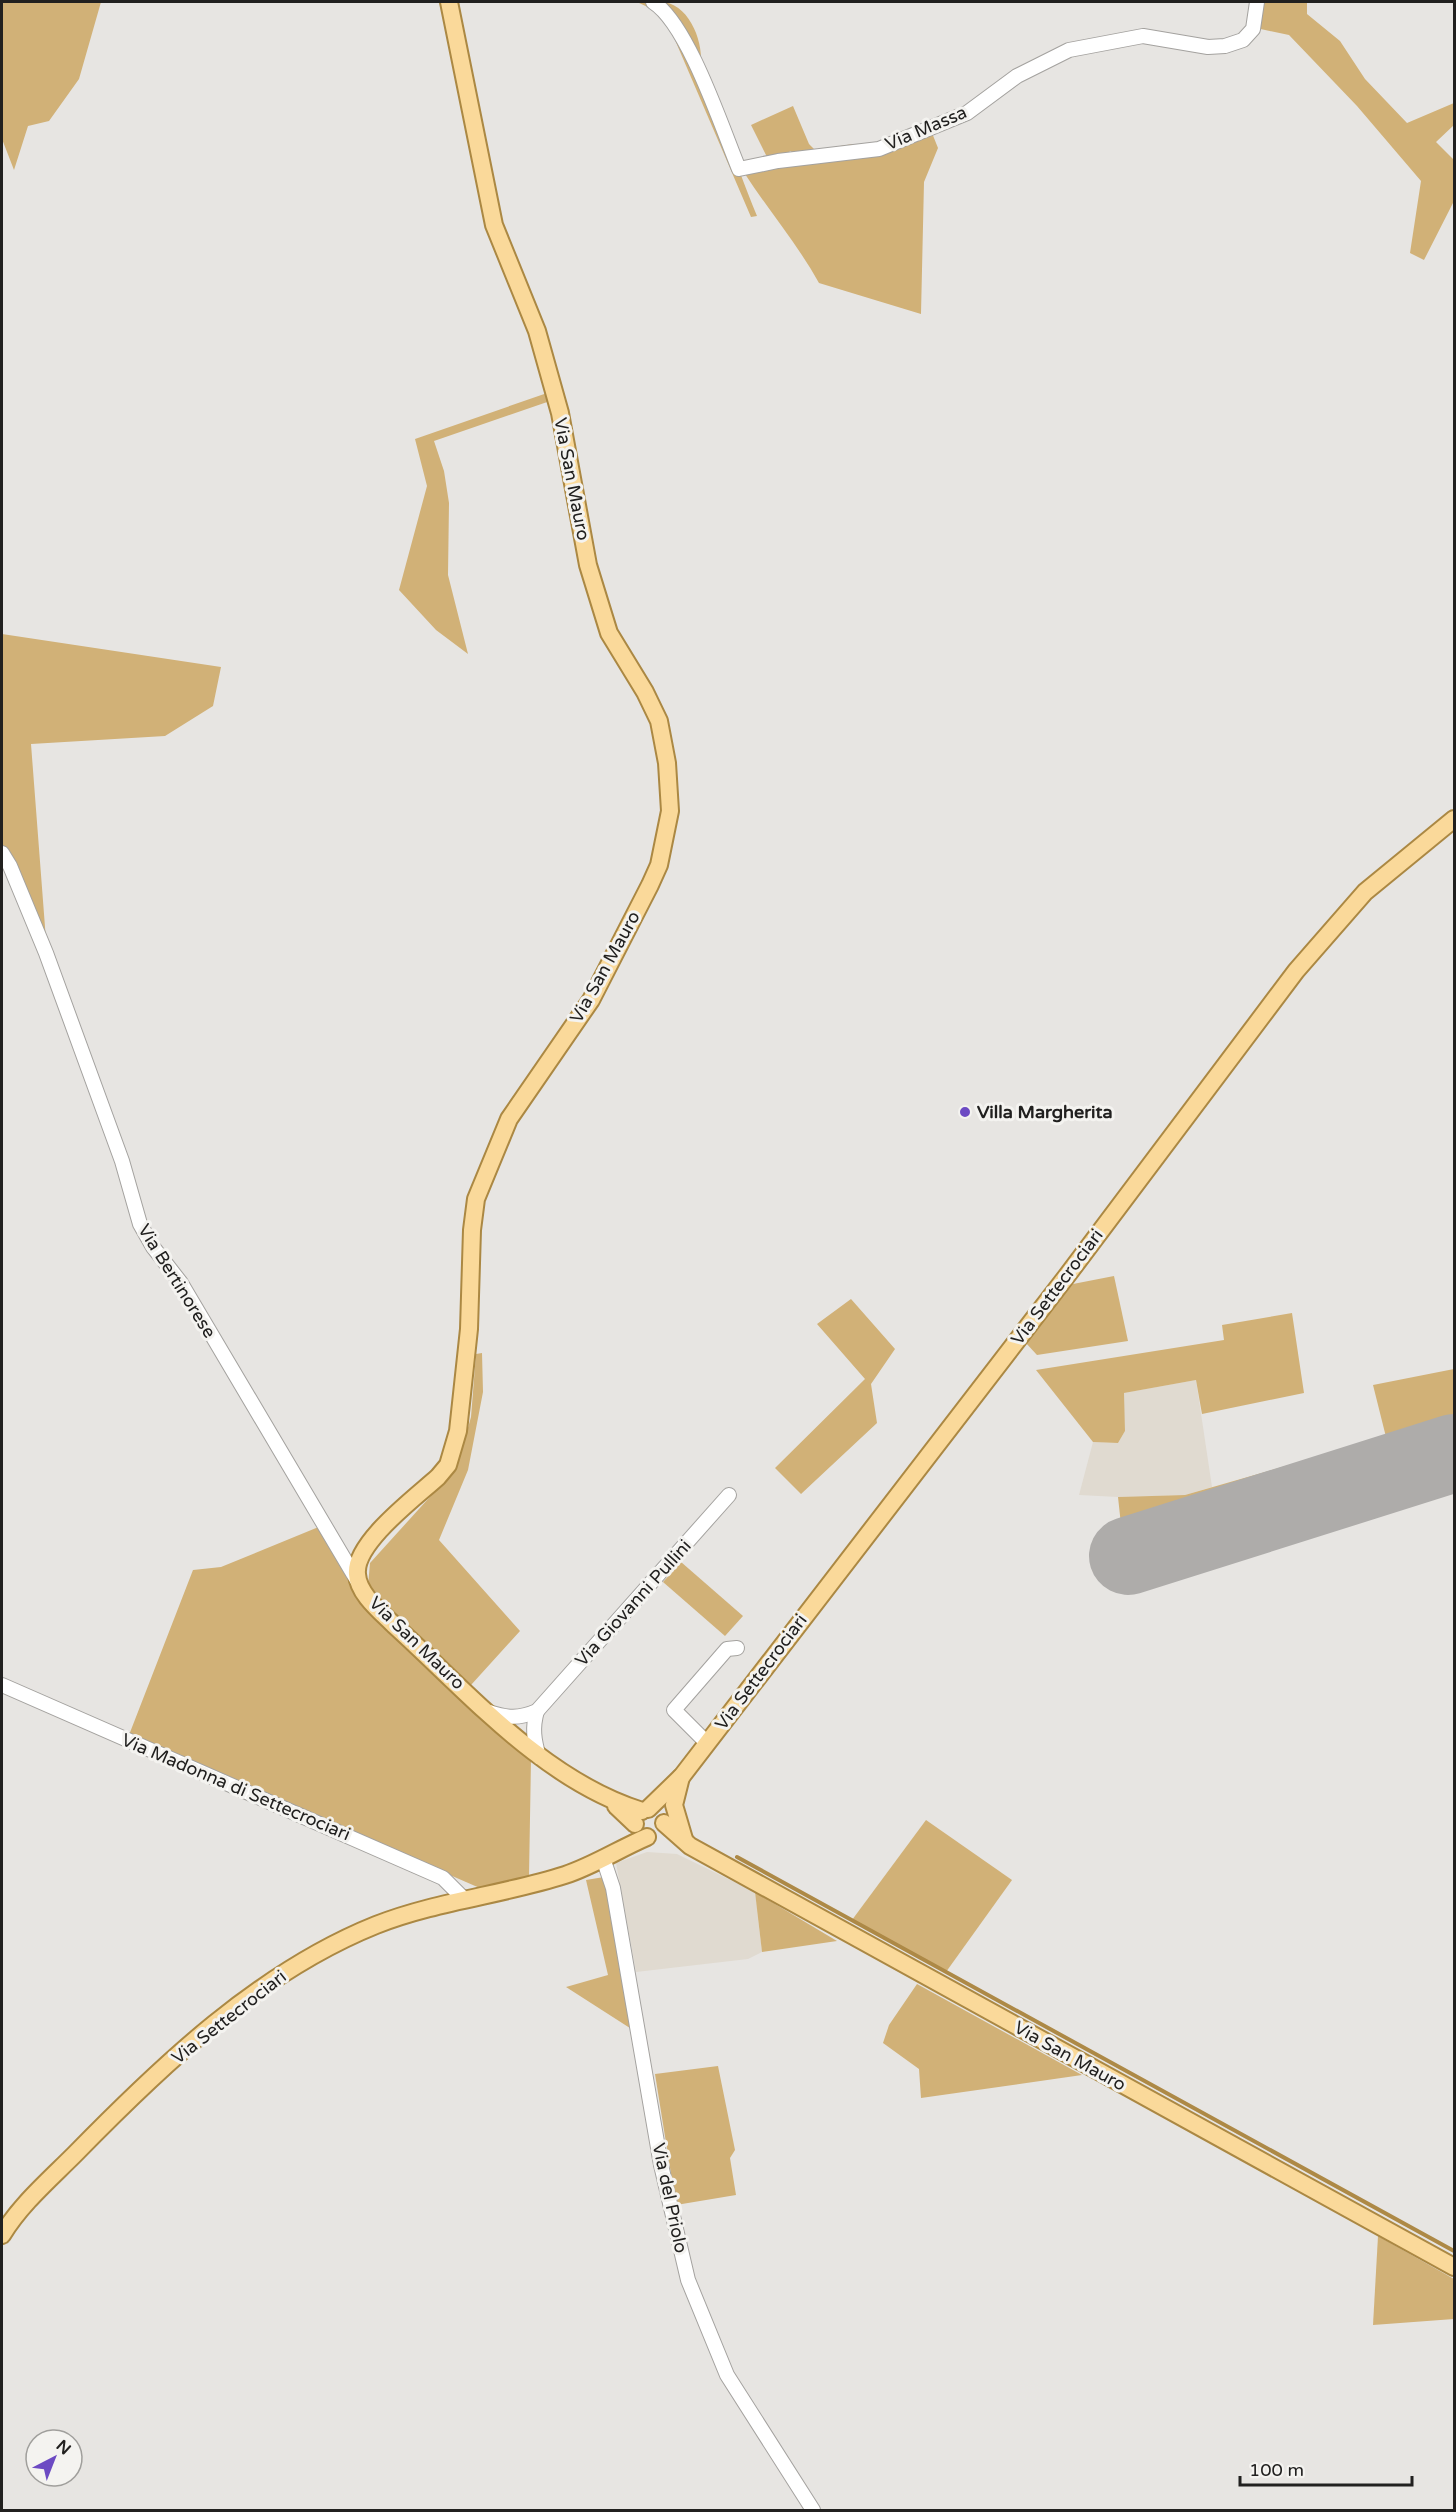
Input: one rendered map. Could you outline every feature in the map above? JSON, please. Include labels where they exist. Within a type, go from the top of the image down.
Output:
[{"type":"main road","name":"Via San Mauro","points":[[449,2],[494,225],[537,331],[560,413],[588,566],[609,633],[645,692],[658,721],[667,763],[670,811],[659,865],[591,1000],[509,1119],[486,1169],[476,1199],[472,1230],[469,1329],[454,1452],[448,1465],[438,1477],[365,1547],[357,1574],[360,1586],[394,1625],[539,1757],[649,1823],[1455,2267]]},
{"type":"main road","name":"Via Settecrociari","points":[[2,2235],[14,2216],[96,2132],[188,2047],[281,1973],[376,1925],[464,1899],[565,1875],[609,1855],[649,1823],[707,1743],[1066,1277],[1296,971],[1365,892],[1455,819]]},
{"type":"main road","points":[[682,1776],[674,1805],[686,1843]]},
{"type":"street","name":"Via Massa","points":[[653,2],[673,20],[683,36],[739,169],[778,161],[879,148],[967,113],[1017,76],[1068,51],[1143,36],[1208,47],[1225,46],[1243,40],[1253,29],[1257,2]]},
{"type":"street","name":"Via Bertinorese","points":[[2,853],[10,866],[46,953],[122,1161],[140,1224],[153,1247],[180,1283],[360,1586]]},
{"type":"street","name":"Via Giovanni Pullini","points":[[515,1736],[729,1495]]},
{"type":"street","points":[[707,1743],[674,1710],[727,1649],[737,1648]]},
{"type":"street","name":"Via Madonna di Settecrociari","points":[[2,1685],[443,1878],[464,1899]]},
{"type":"street","points":[[489,1712],[508,1718],[531,1717],[539,1757]]},
{"type":"street","name":"Via del Priolo","points":[[609,1855],[661,2165],[688,2280],[727,2375],[813,2511]]},
{"type":"shaded area","points":[[2,2],[101,2],[79,79],[49,121],[28,126],[14,170],[2,139]]},
{"type":"shaded area","points":[[637,2],[655,6],[670,19],[689,50],[710,96],[757,216],[751,217],[669,26],[654,10]]},
{"type":"shaded area","points":[[659,2],[669,3],[685,14],[696,33],[701,64],[675,15]]},
{"type":"shaded area","points":[[1261,2],[1307,2],[1307,14],[1340,41],[1365,79],[1407,123],[1454,103],[1454,125],[1436,142],[1454,160],[1454,201],[1424,260],[1410,253],[1421,181],[1357,106],[1289,35],[1256,28]]},
{"type":"shaded area","points":[[793,106],[809,144],[815,150],[853,144],[879,144],[877,147],[794,157],[791,151],[769,161],[751,125]]},
{"type":"shaded area","points":[[932,133],[938,148],[924,182],[921,314],[819,283],[745,174]]},
{"type":"shaded area","points":[[550,392],[553,400],[434,441],[444,471],[449,503],[448,575],[468,654],[436,630],[399,590],[427,486],[415,439]]},
{"type":"shaded area","points":[[2,634],[221,667],[213,706],[165,736],[31,744],[46,940],[13,861],[2,845]]},
{"type":"shaded area","points":[[1114,1276],[1128,1341],[1037,1355],[1025,1342],[1073,1284]]},
{"type":"shaded area","points":[[851,1299],[895,1349],[871,1384],[877,1423],[801,1494],[775,1468],[865,1379],[817,1324]]},
{"type":"shaded area","points":[[1292,1313],[1304,1393],[1202,1414],[1196,1380],[1124,1393],[1125,1431],[1118,1443],[1093,1442],[1036,1370],[1224,1340],[1222,1325]]},
{"type":"shaded area","points":[[482,1353],[483,1392],[468,1470],[439,1540],[520,1631],[471,1685],[382,1607],[368,1586],[370,1563],[457,1467],[471,1417],[476,1354]]},
{"type":"shaded area","points":[[1454,1369],[1454,1437],[1123,1543],[1118,1497],[1185,1495],[1386,1437],[1373,1385]]},
{"type":"shaded area","points":[[1196,1380],[1212,1487],[1185,1495],[1118,1497],[1079,1495],[1093,1442],[1118,1443],[1125,1431],[1123,1393]]},
{"type":"shaded area","points":[[321,1526],[361,1597],[531,1760],[529,1876],[482,1889],[129,1735],[193,1570],[221,1567]]},
{"type":"shaded area","points":[[681,1562],[743,1616],[725,1636],[663,1582]]},
{"type":"shaded area","points":[[926,1820],[1012,1880],[946,1972],[852,1920]]},
{"type":"shaded area","points":[[647,1852],[677,1854],[755,1892],[762,1952],[748,1959],[636,1972],[616,1863]]},
{"type":"shaded area","points":[[604,1877],[633,2030],[566,1987],[608,1975],[586,1880]]},
{"type":"shaded area","points":[[755,1892],[837,1941],[762,1952]]},
{"type":"shaded area","points":[[917,1984],[1082,2075],[921,2098],[919,2069],[883,2043],[889,2025]]},
{"type":"shaded area","points":[[718,2066],[735,2150],[730,2158],[736,2195],[676,2205],[655,2074]]},
{"type":"shaded area","points":[[1378,2236],[1454,2279],[1454,2319],[1373,2325]]},
{"type":"waterway","points":[[737,1857],[1454,2251]]},
{"type":"runway","points":[[1128,1556],[1454,1453]]},
{"type":"place","name":"Villa Margherita","points":[[965,1112]]}]
